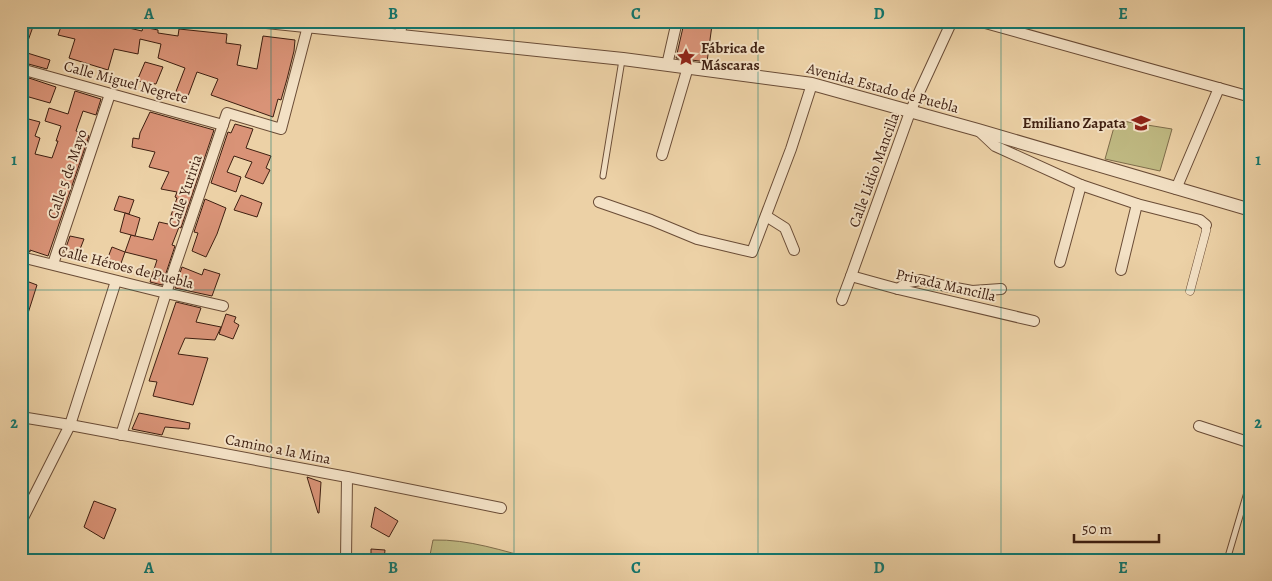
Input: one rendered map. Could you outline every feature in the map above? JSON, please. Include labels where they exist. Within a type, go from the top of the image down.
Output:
[{"type":"street","name":"Avenida Estado de Puebla","points":[[257,21],[622,59],[812,84],[978,130],[1251,210]]},
{"type":"street","points":[[400,35],[402,21]]},
{"type":"street","points":[[667,65],[677,21]]},
{"type":"street","name":"Calle Lidio Mancilla","points":[[842,300],[910,112],[952,21]]},
{"type":"street","points":[[978,21],[1251,97]]},
{"type":"street","points":[[223,125],[227,113],[281,129],[308,26]]},
{"type":"street","points":[[662,155],[688,67]]},
{"type":"street","name":"Calle Miguel Negrete","points":[[21,69],[223,125]]},
{"type":"street","points":[[599,202],[651,220],[697,239],[752,252],[791,149],[812,84]]},
{"type":"street","points":[[1176,189],[1219,88]]},
{"type":"street","name":"Calle 5 de Mayo","points":[[53,264],[110,94]]},
{"type":"street","name":"Calle Yuriria","points":[[121,435],[223,125]]},
{"type":"street","points":[[978,130],[995,146],[1081,185],[1137,204],[1200,220],[1206,225],[1206,231],[1190,291]]},
{"type":"street","points":[[1060,262],[1081,185]]},
{"type":"street","points":[[1121,270],[1137,204]]},
{"type":"street","points":[[766,216],[785,228],[794,250]]},
{"type":"street","name":"Calle Héroes de Puebla","points":[[21,257],[166,294],[223,306]]},
{"type":"street","name":"Privada Mancilla","points":[[851,276],[1034,321]]},
{"type":"street","points":[[898,289],[908,282],[921,280],[972,291],[1001,290]]},
{"type":"street","points":[[21,522],[70,425],[116,281]]},
{"type":"street","name":"Camino a la Mina","points":[[21,417],[347,477],[346,560]]},
{"type":"street","points":[[1200,426],[1251,443]]},
{"type":"street","points":[[347,477],[501,508]]},
{"type":"street","points":[[21,496],[31,502]]},
{"type":"lane","points":[[603,176],[622,59]]},
{"type":"lane","points":[[1227,560],[1251,484]]},
{"type":"shaded area","points":[[1116,120],[1172,129],[1160,171],[1105,159]]},
{"type":"shaded area","points":[[433,540],[460,541],[538,560],[429,560]]},
{"type":"building","points":[[21,21],[35,21],[24,52],[50,60],[47,69],[21,62]]},
{"type":"building","points":[[63,21],[98,21],[142,31],[143,27],[158,30],[158,33],[178,36],[179,29],[227,34],[226,43],[241,45],[237,65],[257,69],[263,36],[295,40],[294,51],[281,100],[278,99],[273,117],[211,95],[218,79],[197,72],[188,96],[175,94],[185,68],[158,58],[161,44],[140,39],[138,54],[114,49],[108,70],[69,58],[75,39],[58,35]]},
{"type":"building","points":[[684,23],[712,25],[707,62],[676,58]]},
{"type":"building","points":[[145,62],[163,67],[156,84],[137,81]]},
{"type":"building","points":[[29,78],[56,87],[50,103],[22,95]]},
{"type":"building","points":[[75,91],[101,99],[96,115],[83,111],[76,131],[89,136],[48,256],[30,250],[30,252],[21,250],[24,239],[21,238],[21,117],[40,122],[35,136],[40,138],[35,154],[52,158],[61,126],[45,121],[49,108],[68,114]]},
{"type":"building","points":[[150,112],[214,130],[181,228],[179,227],[172,245],[175,246],[162,285],[150,282],[157,260],[125,252],[131,235],[153,240],[159,222],[168,224],[177,198],[175,197],[177,192],[161,189],[169,172],[149,167],[155,152],[132,147],[133,138],[139,139]]},
{"type":"building","points":[[235,124],[253,129],[246,148],[271,156],[266,168],[270,170],[263,184],[245,177],[252,162],[234,156],[227,172],[241,177],[236,192],[211,183],[228,132],[231,133]]},
{"type":"building","points":[[241,195],[262,203],[257,217],[234,210]]},
{"type":"building","points":[[119,196],[134,200],[129,214],[114,210]]},
{"type":"building","points":[[205,199],[226,208],[206,257],[192,251],[198,233],[194,232]]},
{"type":"building","points":[[125,213],[140,218],[135,236],[120,232]]},
{"type":"building","points":[[70,236],[84,239],[77,257],[64,253]]},
{"type":"building","points":[[112,247],[125,252],[119,269],[105,265]]},
{"type":"building","points":[[182,267],[202,275],[204,269],[220,274],[212,296],[175,288]]},
{"type":"building","points":[[21,279],[37,285],[23,329],[21,329]]},
{"type":"building","points":[[176,302],[201,308],[196,322],[221,327],[215,340],[185,338],[178,354],[208,358],[193,405],[153,396],[157,382],[149,381]]},
{"type":"building","points":[[226,314],[236,317],[234,322],[239,325],[233,339],[219,334]]},
{"type":"building","points":[[139,413],[190,423],[189,429],[165,427],[162,435],[132,429]]},
{"type":"building","points":[[307,477],[321,482],[319,513],[318,513]]},
{"type":"building","points":[[94,501],[116,509],[104,539],[84,527]]},
{"type":"building","points":[[375,507],[398,521],[389,537],[371,527]]},
{"type":"building","points":[[371,549],[385,550],[384,560],[371,560]]},
{"type":"place","name":"Fábrica de Máscaras","points":[[686,57]]},
{"type":"place","name":"Emiliano Zapata","points":[[1141,123]]}]
